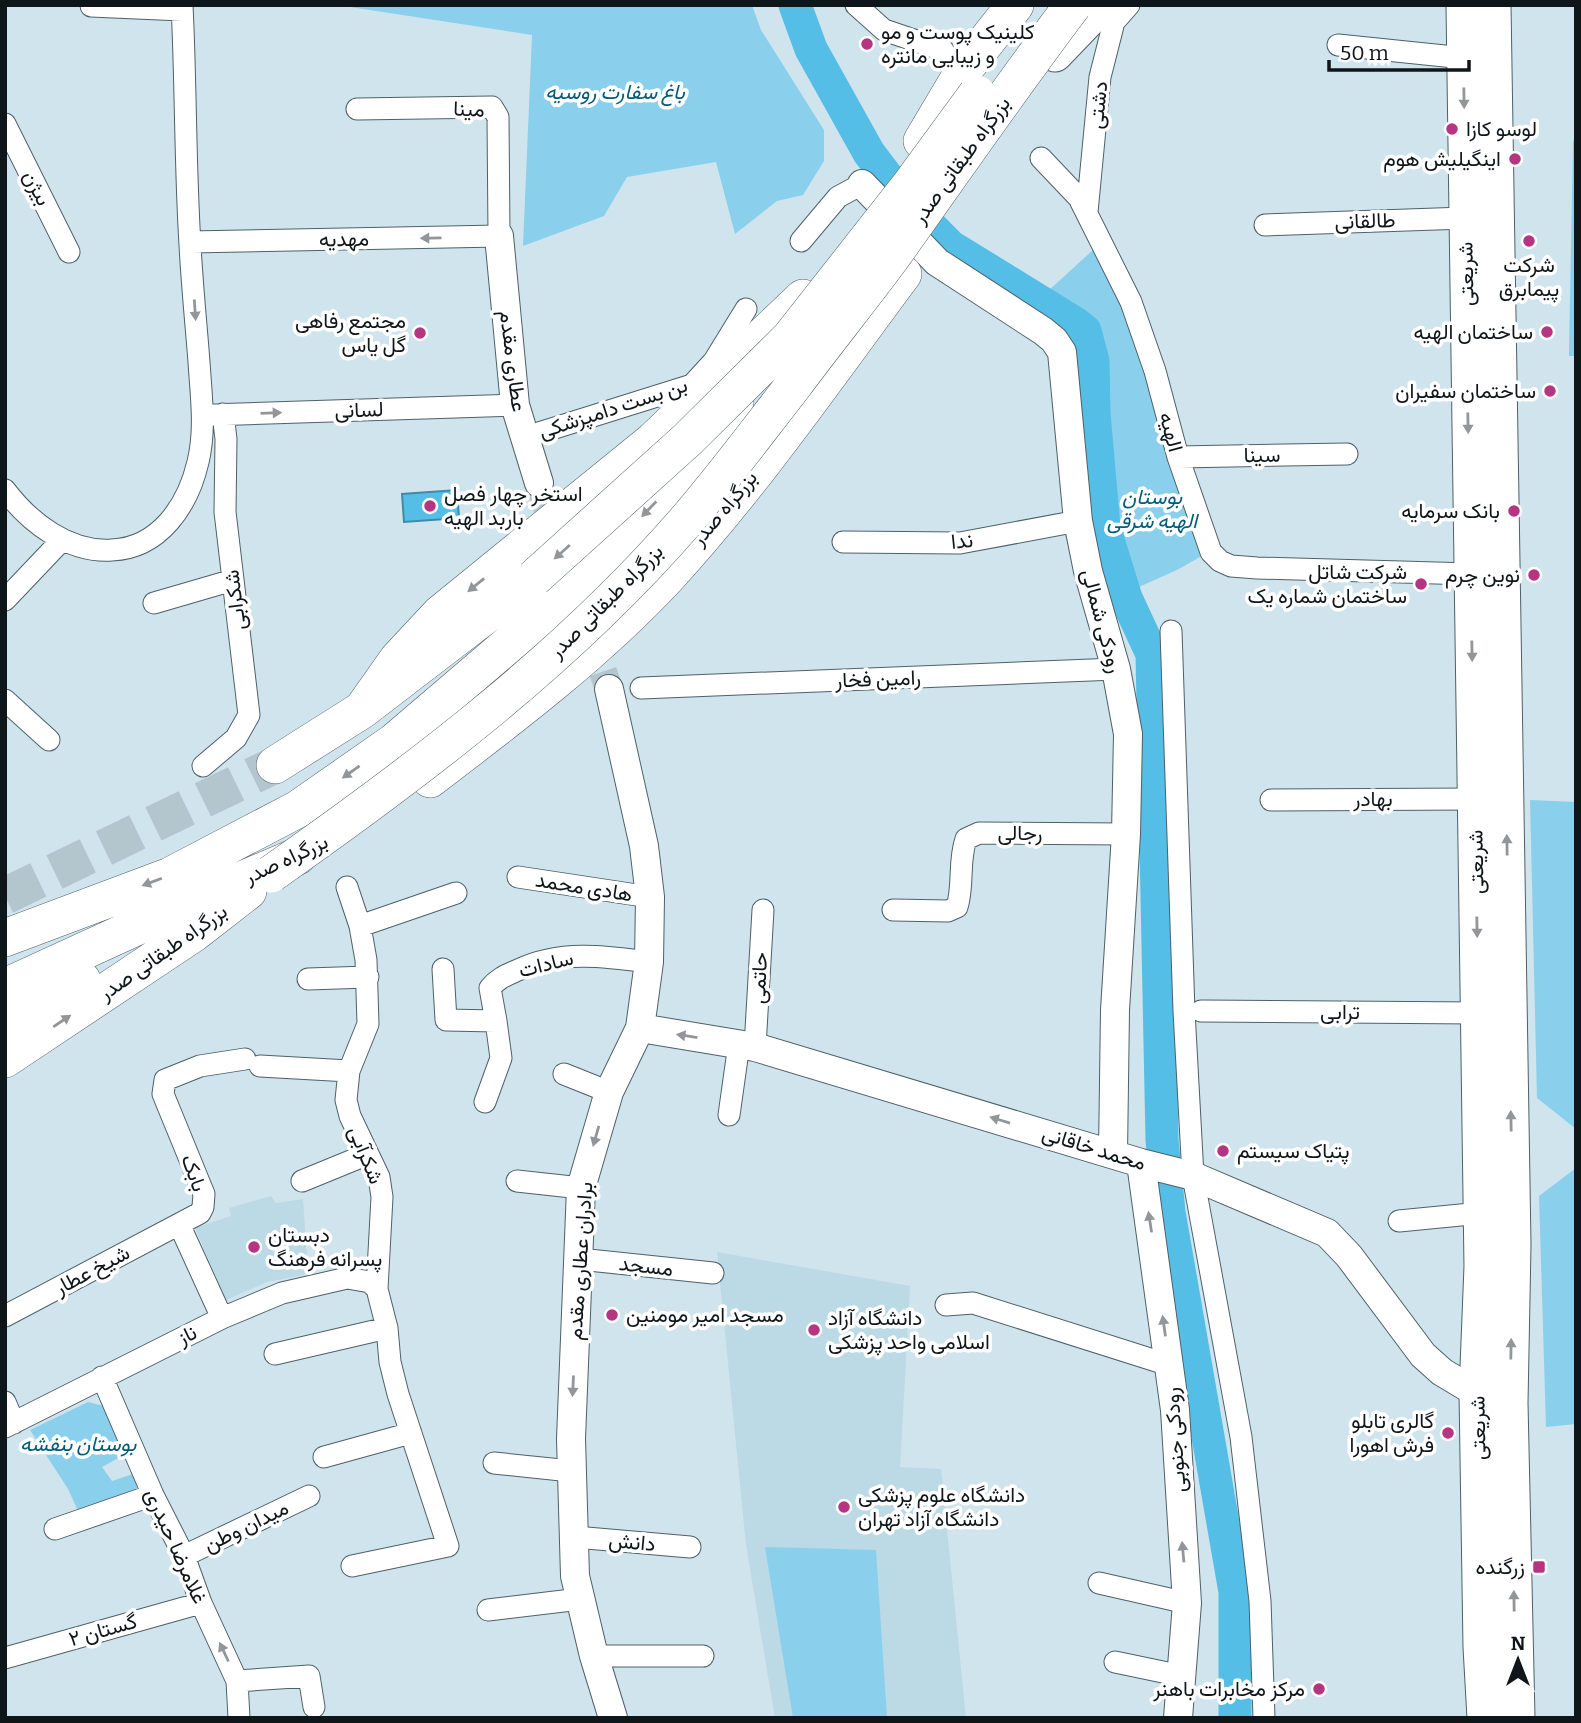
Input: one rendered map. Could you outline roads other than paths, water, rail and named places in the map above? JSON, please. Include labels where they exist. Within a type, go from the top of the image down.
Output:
[{"type":"highway","name":"بزرگراه طبقاتی صدر","points":[[504,601],[534,578],[688,439],[790,338],[911,184],[1041,5]]},
{"type":"highway","name":"بزرگراه طبقاتی صدر","points":[[5,1059],[194,933],[271,873],[354,816],[500,701],[620,591],[684,523],[736,460],[888,261],[1073,5]]},
{"type":"highway","name":"بزرگراه صدر","points":[[5,987],[315,848],[427,782],[519,712],[612,631],[668,575],[751,478],[903,274],[1091,5]]},
{"type":"highway","name":"بزرگراه صدر","points":[[5,938],[170,876],[298,809],[394,742],[571,591],[705,450],[864,201],[922,141],[966,67],[1009,11]]},
{"type":"highway","points":[[362,710],[398,659],[440,614],[654,440],[803,298]]},
{"type":"highway","points":[[275,765],[362,710],[504,601]]},
{"type":"highway","points":[[394,742],[504,601]]},
{"type":"highway","points":[[5,1028],[202,908],[271,873]]},
{"type":"main road","points":[[1055,54],[1102,5]]},
{"type":"main road","name":"شریعتی","points":[[1464,5],[1482,1266],[1477,1393],[1485,1718]]},
{"type":"main road","name":"شریعتی","points":[[1493,5],[1513,1231],[1510,1403],[1517,1718]]},
{"type":"main road","points":[[1477,1393],[1510,1403]]},
{"type":"street","points":[[5,490],[42,528],[62,540],[105,551],[132,548],[158,534],[178,512],[190,488],[213,415],[190,242],[182,8],[91,5]]},
{"type":"street","points":[[856,5],[884,30],[943,50]]},
{"type":"street","name":"دشتی","points":[[1087,212],[1100,77],[1114,22],[1129,5]]},
{"type":"street","points":[[1338,45],[1464,58]]},
{"type":"street","name":"مینا","points":[[357,108],[492,107],[498,117],[499,236]]},
{"type":"street","name":"بیژن","points":[[5,124],[69,252]]},
{"type":"street","name":"الهیه","points":[[1041,158],[1072,189],[1087,212],[1139,321],[1178,457],[1211,552],[1220,561],[1231,566],[1471,574]]},
{"type":"street","points":[[801,241],[838,197],[864,201]]},
{"type":"street","name":"رودکی شمالی","points":[[864,201],[937,262],[1043,331],[1054,340],[1062,352],[1078,521],[1088,571],[1116,669],[1128,734],[1126,834],[1115,1010],[1113,1154]]},
{"type":"street","name":"طالقانی","points":[[1265,225],[1465,218]]},
{"type":"street","name":"مهدیه","points":[[190,242],[499,236]]},
{"type":"street","name":"عطاری مقدم","points":[[499,236],[515,405],[539,483]]},
{"type":"street","name":"بن بست دامپزشکی","points":[[526,437],[692,385],[714,361],[746,309]]},
{"type":"street","name":"لسانی","points":[[213,415],[515,405]]},
{"type":"street","name":"شکرابی","points":[[203,766],[236,737],[250,715],[225,513],[226,439],[213,415]]},
{"type":"street","name":"سینا","points":[[1178,457],[1347,454]]},
{"type":"street","name":"ندا","points":[[844,542],[960,543],[1078,521]]},
{"type":"street","points":[[5,600],[62,540]]},
{"type":"street","points":[[154,603],[233,580]]},
{"type":"street","points":[[1171,631],[1184,1011],[1193,1176],[1241,1437],[1260,1601],[1264,1718]]},
{"type":"street","name":"رامین فخار","points":[[641,688],[1116,669]]},
{"type":"street","name":"برادران عطاری مقدم","points":[[609,689],[636,808],[650,897],[649,962],[640,1028],[609,1092],[582,1188],[571,1471],[575,1576],[594,1656],[613,1718]]},
{"type":"street","points":[[5,700],[49,740]]},
{"type":"street","name":"بهادر","points":[[1271,800],[1475,799]]},
{"type":"street","name":"رجالی","points":[[893,910],[948,911],[957,907],[961,854],[966,839],[979,833],[1126,834]]},
{"type":"street","name":"هادی محمد","points":[[517,877],[650,897]]},
{"type":"street","name":"شکرآبی","points":[[347,887],[360,926],[368,976],[368,1024],[349,1071],[346,1100],[350,1116],[379,1177],[382,1198],[377,1289],[387,1328],[395,1383],[447,1546],[352,1566]]},
{"type":"street","points":[[360,926],[456,893]]},
{"type":"street","name":"حاتمی","points":[[729,1115],[747,1045],[763,910]]},
{"type":"street","name":"سادات","points":[[496,1021],[490,988],[497,980],[521,968],[558,957],[580,955],[649,962]]},
{"type":"street","points":[[443,969],[446,1020],[496,1021],[501,1058],[485,1102]]},
{"type":"street","points":[[308,979],[368,976]]},
{"type":"street","name":"ترابی","points":[[1201,1011],[1478,1013]]},
{"type":"street","name":"محمد خاقانی","points":[[640,1028],[747,1045],[1141,1163],[1193,1176],[1326,1233],[1349,1256],[1423,1355],[1442,1372],[1477,1393]]},
{"type":"street","name":"بابک","points":[[222,1318],[179,1224],[200,1213],[204,1200],[163,1094],[165,1080],[200,1066],[253,1062],[349,1071]]},
{"type":"street","points":[[564,1074],[609,1092]]},
{"type":"street","points":[[302,1181],[368,1154]]},
{"type":"street","name":"رودکی جنوبی","points":[[1141,1163],[1175,1410],[1187,1603],[1178,1718]]},
{"type":"street","points":[[517,1181],[582,1188]]},
{"type":"street","points":[[1399,1222],[1481,1213]]},
{"type":"street","name":"شیخ عطار","points":[[5,1316],[179,1224]]},
{"type":"street","name":"مسجد","points":[[579,1259],[713,1273]]},
{"type":"street","name":"ناز","points":[[10,1425],[222,1318],[282,1293],[347,1278],[370,1282],[377,1289]]},
{"type":"street","points":[[946,1306],[973,1303],[1169,1365]]},
{"type":"street","points":[[275,1354],[387,1328]]},
{"type":"street","name":"غلامرضا حیدری","points":[[102,1377],[153,1495],[184,1556],[201,1603],[237,1681],[239,1718]]},
{"type":"street","points":[[5,1402],[10,1425]]},
{"type":"street","points":[[324,1457],[411,1433]]},
{"type":"street","points":[[494,1463],[571,1471]]},
{"type":"street","points":[[55,1529],[153,1495]]},
{"type":"street","name":"میدان وطن","points":[[184,1556],[309,1496]]},
{"type":"street","name":"دانش","points":[[575,1537],[690,1547]]},
{"type":"street","points":[[1098,1583],[1187,1603]]},
{"type":"street","points":[[488,1609],[580,1599]]},
{"type":"street","name":"گستان ۲","points":[[5,1658],[201,1603]]},
{"type":"street","points":[[594,1656],[704,1656]]},
{"type":"street","points":[[1115,1662],[1182,1676]]},
{"type":"street","points":[[237,1681],[309,1676],[314,1707]]},
{"type":"waterway","points":[[795,5],[811,49],[869,153],[904,199],[950,246],[1085,331],[1093,361],[1094,414],[1104,527],[1126,598],[1152,654],[1162,1140],[1169,1212],[1235,1592],[1235,1718]]},
{"type":"tunnel","points":[[539,483],[558,541]]},
{"type":"tunnel","points":[[589,632],[609,689]]},
{"type":"tunnel","points":[[5,896],[275,765]]},
{"type":"place","name":"کلینیک پوست و مو و زیبایی مانتره","points":[[867,44]]},
{"type":"place","name":"لوسو کازا","points":[[1452,129]]},
{"type":"place","name":"اینگیلیش هوم","points":[[1515,159]]},
{"type":"place","name":"شرکت پیمابرق","points":[[1529,241]]},
{"type":"place","name":"ساختمان الهیه","points":[[1547,332]]},
{"type":"place","name":"مجتمع رفاهی گل یاس","points":[[420,333]]},
{"type":"place","name":"ساختمان سفیران","points":[[1550,391]]},
{"type":"place","name":"استخر چهار فصل باربد الهیه","points":[[430,506]]},
{"type":"place","name":"بانک سرمایه","points":[[1514,511]]},
{"type":"place","name":"نوین چرم","points":[[1534,575]]},
{"type":"place","name":"شرکت شاتل ساختمان شماره یک","points":[[1421,584]]},
{"type":"place","name":"پتیاک سیستم","points":[[1223,1151]]},
{"type":"place","name":"دبستان پسرانه فرهنگ","points":[[254,1247]]},
{"type":"place","name":"مسجد امیر مومنین","points":[[612,1315]]},
{"type":"place","name":"دانشگاه آزاد اسلامی واحد پزشکی","points":[[814,1330]]},
{"type":"place","name":"گالری تابلو فرش اهورا","points":[[1448,1433]]},
{"type":"place","name":"دانشگاه علوم پزشکی دانشگاه آزاد تهران","points":[[844,1507]]},
{"type":"place","name":"زرگنده","points":[[1539,1567]]},
{"type":"place","name":"مرکز مخابرات باهنر","points":[[1319,1689]]},
{"type":"park label","name":"باغ سفارت روسیه","points":[[615,92]]},
{"type":"park label","name":"بوستان الهیه شرقی","points":[[1152,509]]},
{"type":"park label","name":"بوستان بنفشه","points":[[78,1444]]}]
